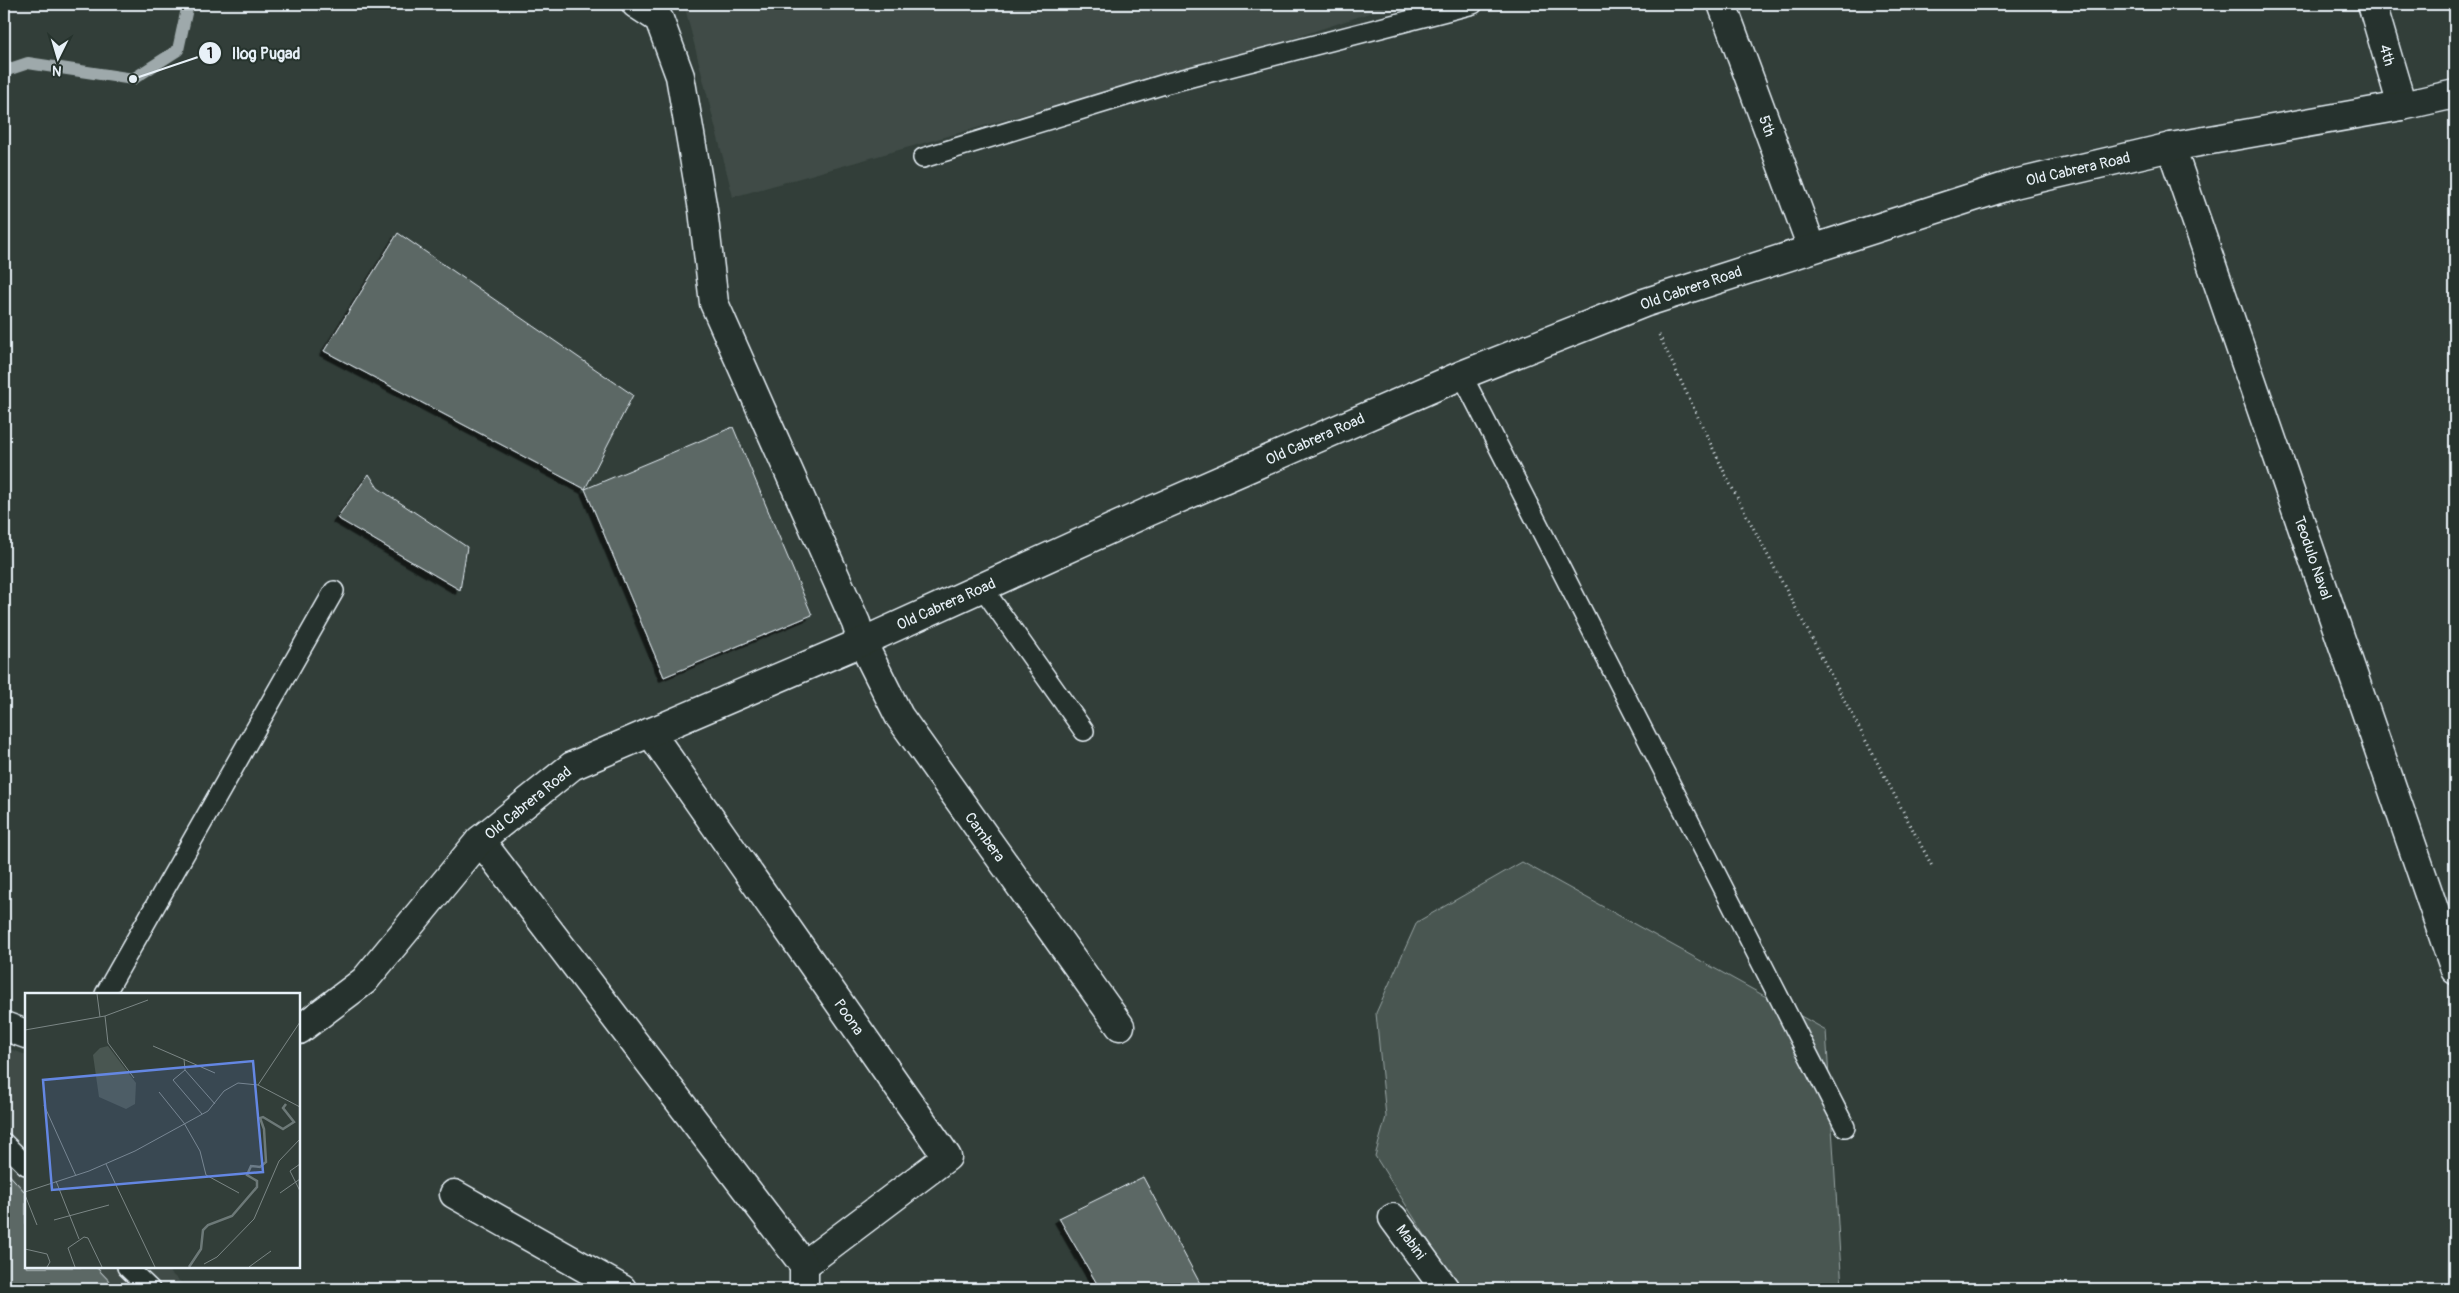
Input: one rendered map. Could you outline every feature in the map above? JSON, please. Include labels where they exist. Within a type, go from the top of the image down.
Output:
[{"type":"street","name":"Cambera","points":[[636,4],[659,19],[680,76],[703,210],[714,303],[856,623],[862,642],[899,716],[1120,1026]]},
{"type":"street","name":"5th","points":[[1722,4],[1812,248]]},
{"type":"street","name":"4th","points":[[2372,4],[2402,106]]},
{"type":"street","name":"Old Cabrera Road","points":[[300,1029],[364,981],[480,840],[572,766],[862,642],[1148,512],[1462,374],[1644,303],[2014,184],[2170,147],[2402,106],[2455,94]]},
{"type":"street","name":"Teodulo Naval","points":[[2170,147],[2455,970]]},
{"type":"street","name":"Poona","points":[[650,732],[947,1157],[804,1277]]},
{"type":"street","points":[[480,840],[804,1277]]},
{"type":"street","points":[[4,1026],[25,1034]]},
{"type":"street","points":[[454,1194],[622,1289]]},
{"type":"street","name":"Mabini","points":[[1394,1218],[1445,1289]]},
{"type":"lane","points":[[923,158],[1168,83],[1473,4]]},
{"type":"lane","points":[[1462,374],[1845,1127]]},
{"type":"lane","points":[[982,587],[1084,731]]},
{"type":"lane","points":[[106,993],[334,591]]},
{"type":"lane","points":[[4,1143],[25,1164]]},
{"type":"lane","points":[[129,1268],[150,1289]]},
{"type":"path","points":[[1644,303],[1727,478],[1932,866]]},
{"type":"shaded area","points":[[684,4],[1397,4],[1291,39],[733,197]]},
{"type":"shaded area","points":[[1522,862],[1826,1030],[1842,1289],[1459,1289],[1375,1156],[1386,1117],[1376,1013],[1417,922]]},
{"type":"shaded area","points":[[4,1047],[25,1055],[25,1268],[165,1268],[188,1289],[4,1289]]},
{"type":"building","points":[[398,233],[633,395],[585,489],[324,351]]},
{"type":"building","points":[[733,427],[812,615],[664,677],[585,489]]},
{"type":"building","points":[[369,474],[378,488],[467,547],[460,590],[337,518]]},
{"type":"building","points":[[4,1169],[25,1192],[25,1268],[97,1268],[117,1289],[4,1289]]},
{"type":"building","points":[[1143,1177],[1203,1289],[1100,1289],[1059,1218]]},
{"type":"waterway","points":[[4,71],[28,63],[133,79],[178,50],[188,4]]},
{"type":"place","name":"Ilog Pugad","points":[[133,79]]}]
